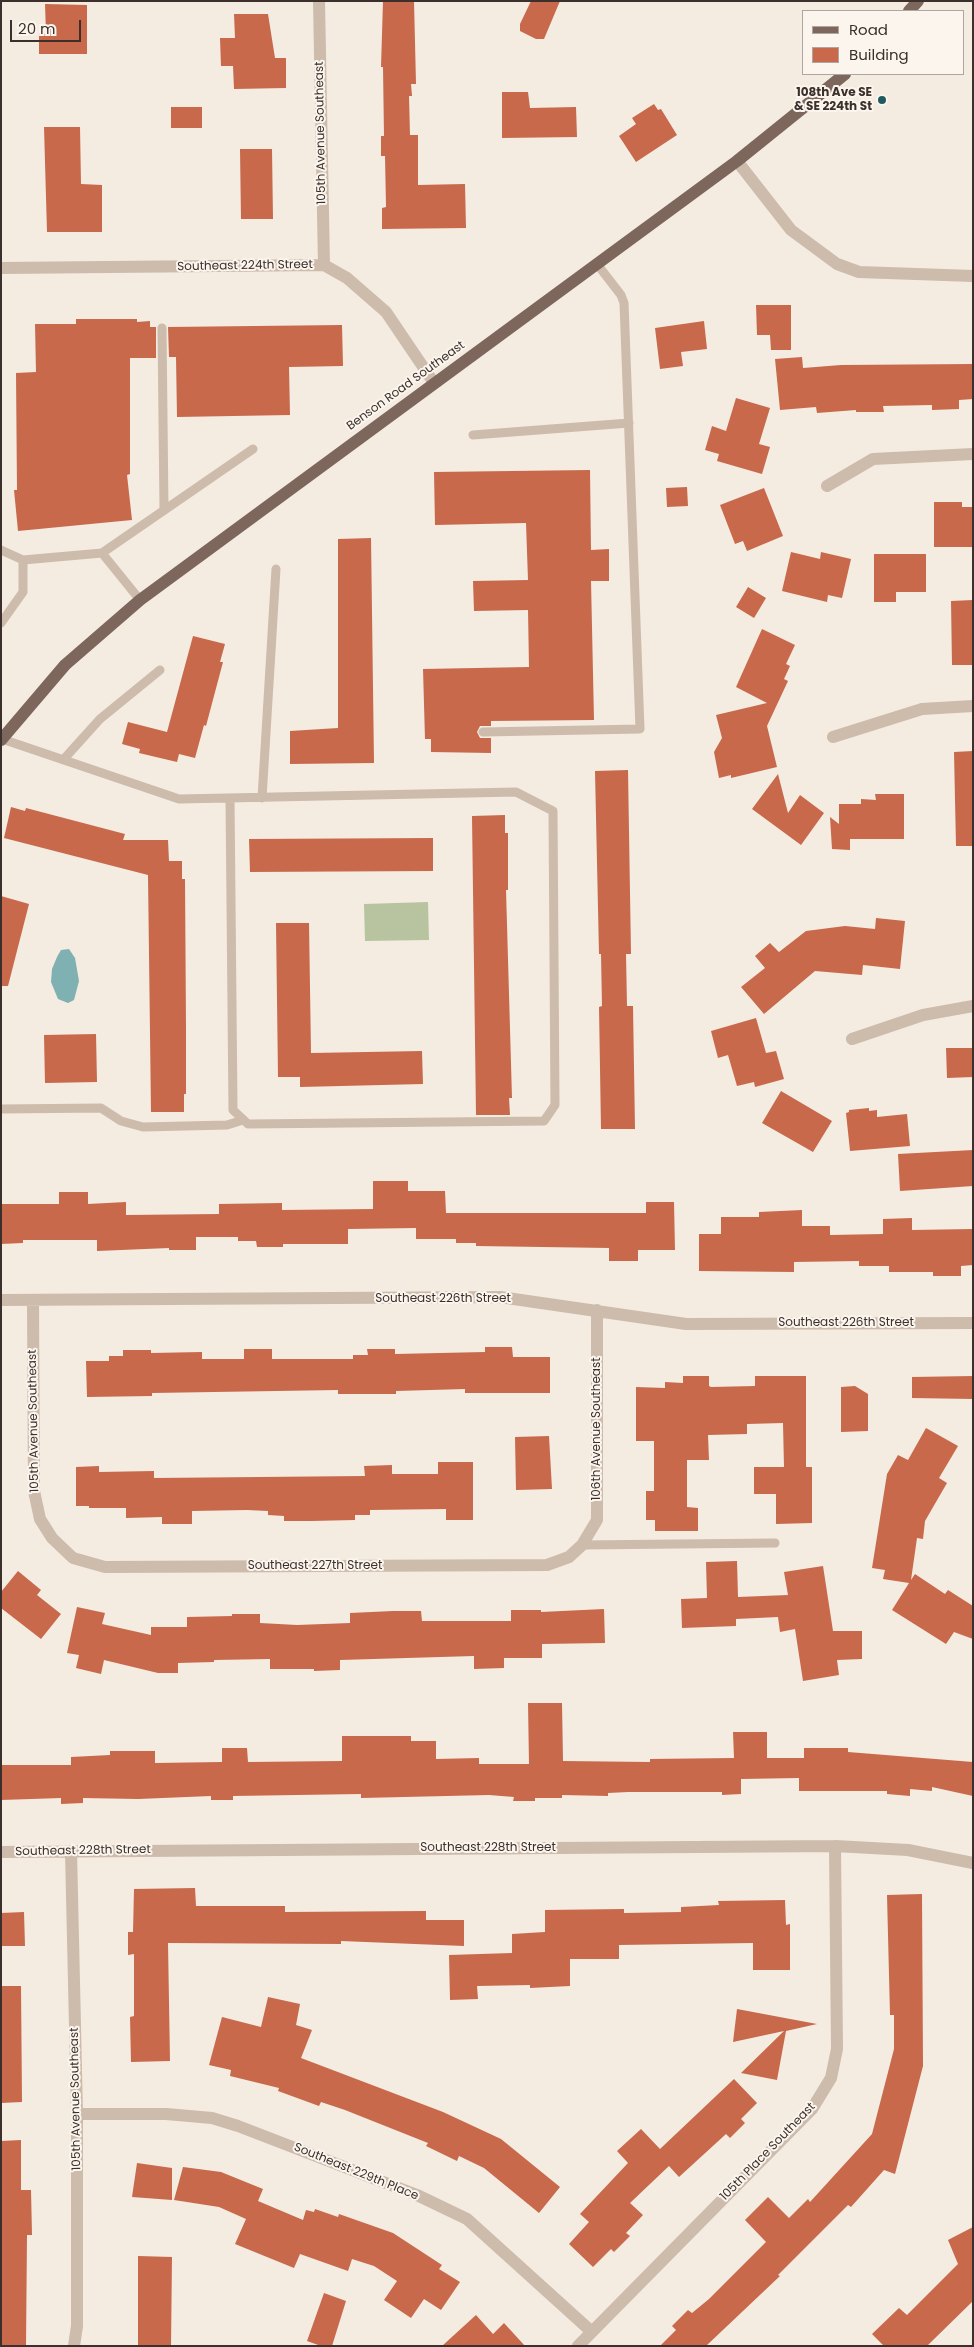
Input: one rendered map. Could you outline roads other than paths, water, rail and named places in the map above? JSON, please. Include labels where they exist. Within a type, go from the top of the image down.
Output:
[{"type":"main road","name":"Benson Road Southeast","points":[[2,740],[65,665],[140,600],[737,161],[844,75]]},
{"type":"street","name":"105th Avenue Southeast","points":[[319,1],[324,265]]},
{"type":"street","points":[[737,161],[791,230],[837,264],[859,272],[973,276]]},
{"type":"street","name":"Southeast 224th Street","points":[[1,268],[324,265],[360,288],[386,312],[434,383]]},
{"type":"street","points":[[827,486],[873,459],[973,454]]},
{"type":"street","points":[[834,738],[922,709],[973,706]]},
{"type":"street","points":[[852,1039],[923,1015],[973,1006]]},
{"type":"street","name":"Southeast 226th Street","points":[[1,1300],[500,1297],[686,1324],[973,1323]]},
{"type":"street","name":"105th Avenue Southeast","points":[[33,1301],[34,1491],[40,1519],[52,1538]]},
{"type":"street","name":"106th Avenue Southeast","points":[[582,1545],[597,1520],[597,1310]]},
{"type":"street","name":"Southeast 227th Street","points":[[52,1538],[73,1558],[105,1567],[546,1565],[570,1557],[582,1545]]},
{"type":"street","name":"Southeast 228th Street","points":[[1,1852],[835,1846],[908,1850],[973,1862]]},
{"type":"street","name":"105th Place Southeast","points":[[578,2346],[812,2109],[831,2078],[837,2049],[835,1846]]},
{"type":"street","name":"105th Avenue Southeast","points":[[70,1851],[77,2114],[77,2326],[74,2346]]},
{"type":"street","name":"Southeast 229th Place","points":[[77,2114],[166,2114],[212,2118],[238,2126],[416,2195],[467,2219],[592,2332]]},
{"type":"lane","points":[[484,732],[640,729],[624,303],[621,294],[596,264]]},
{"type":"lane","points":[[162,328],[164,510]]},
{"type":"lane","points":[[473,434],[628,423]]},
{"type":"lane","points":[[1,550],[23,560],[102,553],[252,449]]},
{"type":"lane","points":[[102,553],[140,600]]},
{"type":"lane","points":[[1,623],[22,592],[23,560]]},
{"type":"lane","points":[[262,798],[276,569]]},
{"type":"lane","points":[[63,760],[100,720],[160,670]]},
{"type":"lane","points":[[2,740],[179,799],[516,792],[553,811],[555,1105],[544,1121],[248,1124],[233,1110],[230,798]]},
{"type":"lane","points":[[1,1109],[101,1108],[121,1122],[143,1127],[227,1125],[243,1120]]},
{"type":"lane","points":[[582,1545],[775,1543]]},
{"type":"water","points":[[69,949],[75,958],[79,981],[74,1000],[68,1003],[58,999],[51,982],[52,969],[57,957],[61,950]]},
{"type":"place","name":"108th Ave SE & SE 224th St","points":[[882,100]]}]
